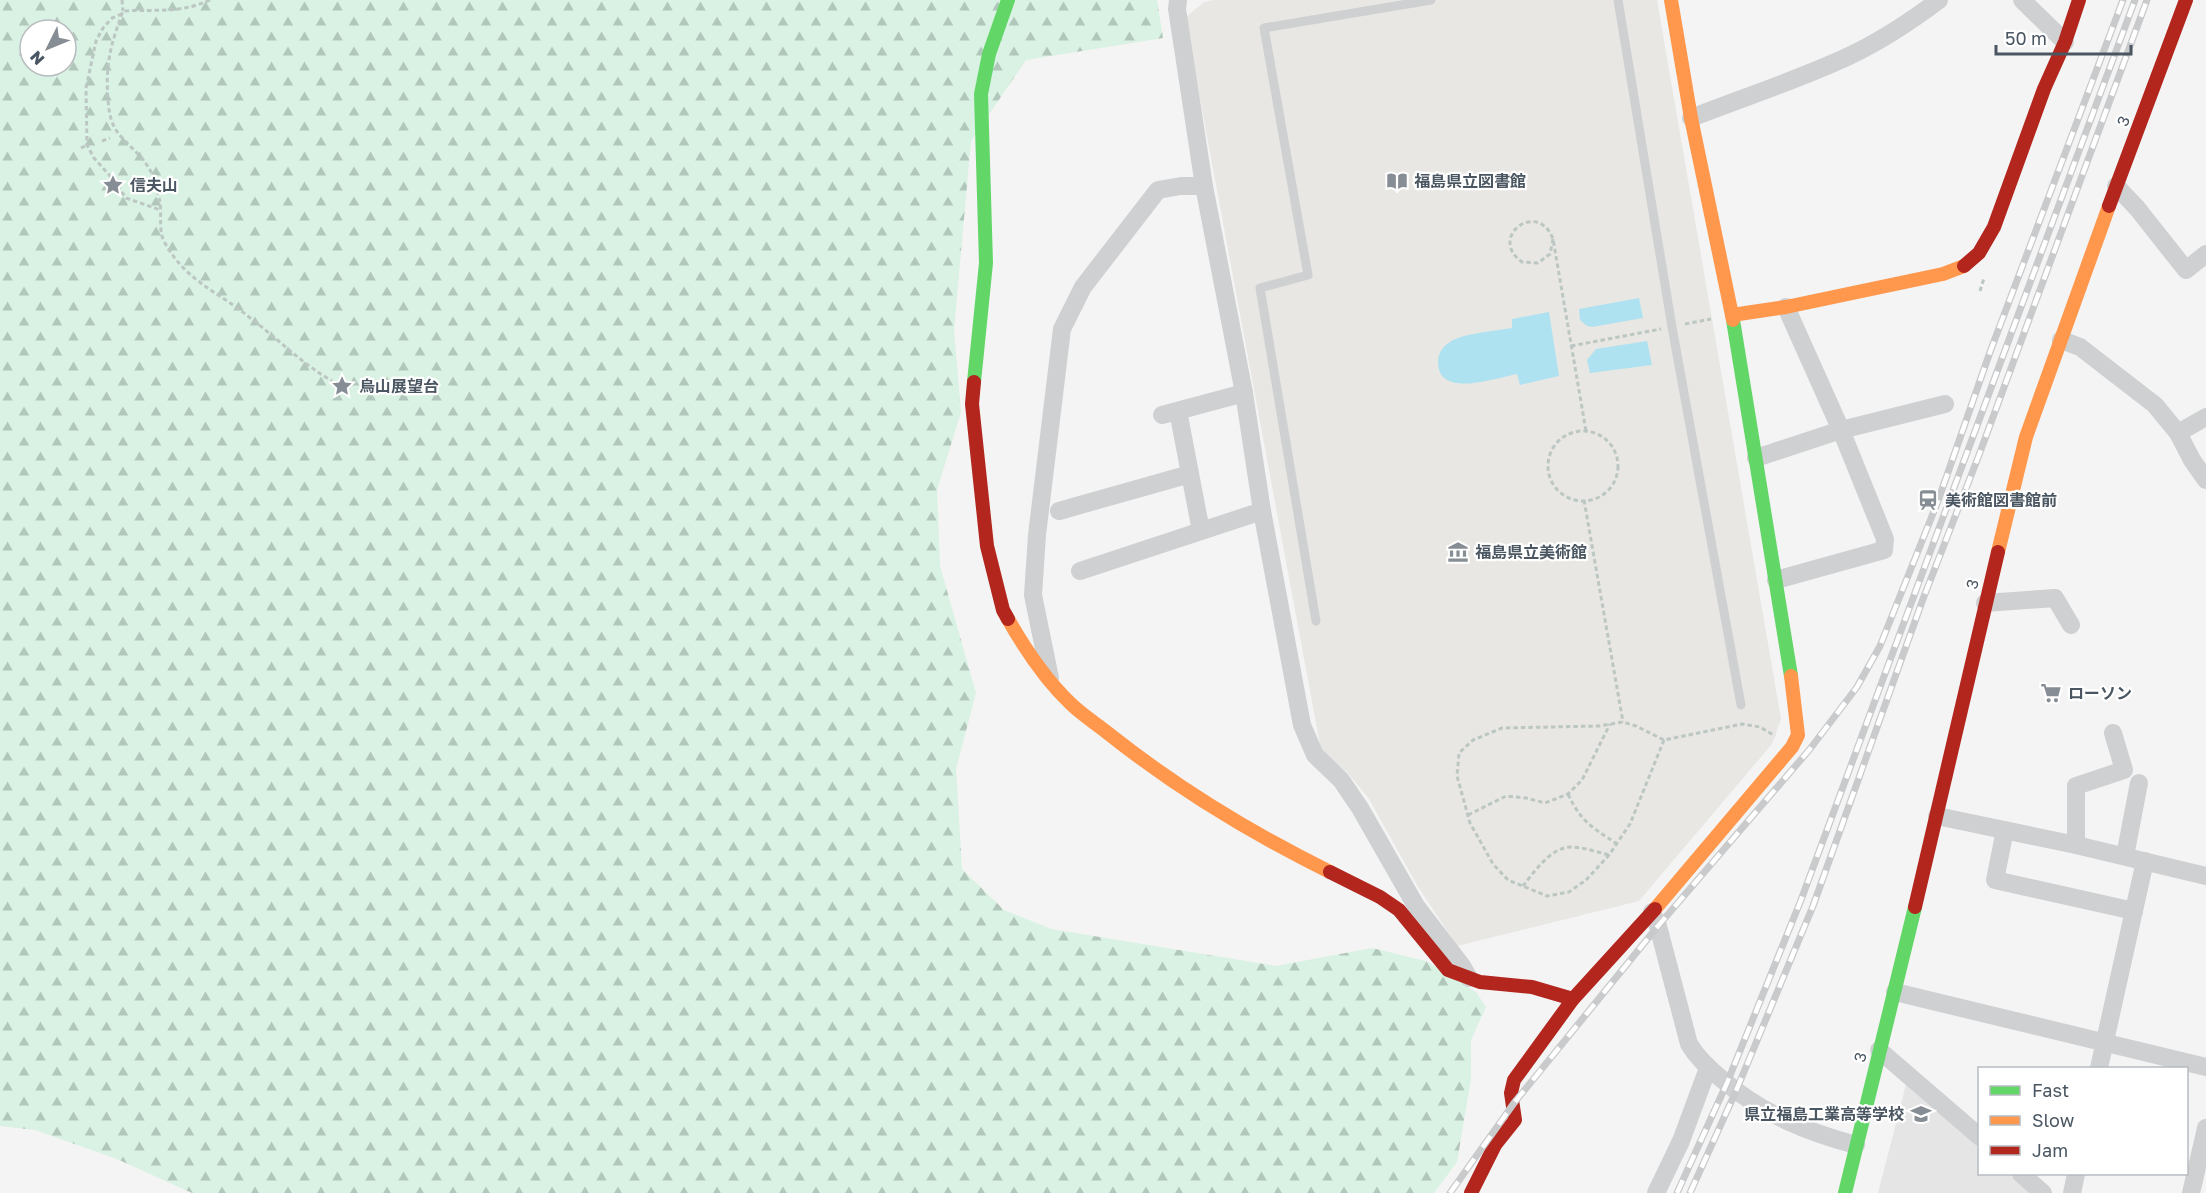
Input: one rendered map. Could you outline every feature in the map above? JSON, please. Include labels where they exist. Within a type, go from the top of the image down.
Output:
[{"type":"street","points":[[1008,0],[989,54],[981,94],[986,263],[972,404],[987,546],[1003,610],[1026,651],[1070,703],[1138,757],[1292,853],[1380,897],[1399,910],[1448,970],[1480,982],[1532,987],[1573,999]]},
{"type":"street","points":[[1178,0],[1177,9],[1204,186],[1244,393],[1262,511],[1302,725],[1315,755],[1341,780],[1360,808],[1416,906],[1469,978]]},
{"type":"street","points":[[1471,1193],[1490,1154],[1504,1131],[1515,1120],[1511,1093],[1514,1080],[1573,999],[1652,912],[1792,747],[1798,735],[1797,715],[1776,580],[1732,315],[1691,118],[1671,0]]},
{"type":"street","points":[[1691,118],[1852,54],[1896,29],[1939,0]]},
{"type":"street","points":[[2022,0],[2066,42]]},
{"type":"street","points":[[1732,315],[1786,307],[1943,274],[1960,268],[1979,253],[1994,227],[2044,89],[2066,42],[2079,0]]},
{"type":"street","name":"3","points":[[1845,1193],[1937,816],[1984,603],[2026,437],[2186,0]]},
{"type":"street","points":[[1051,679],[1033,595],[1037,535],[1062,329],[1083,287],[1158,190],[1181,186],[1204,186]]},
{"type":"street","points":[[2116,186],[2137,208],[2186,270],[2206,254]]},
{"type":"street","points":[[1776,580],[1884,550],[1886,539],[1786,307]]},
{"type":"street","points":[[2061,340],[2080,347],[2127,381],[2155,405],[2178,433],[2206,480]]},
{"type":"street","points":[[1201,531],[1190,474],[1170,413],[1244,393]]},
{"type":"street","points":[[1756,458],[1840,430],[1945,404]]},
{"type":"street","points":[[2178,433],[2206,417]]},
{"type":"street","points":[[1059,511],[1190,474]]},
{"type":"street","points":[[1080,571],[1262,511]]},
{"type":"street","points":[[1984,603],[2055,598],[2071,625]]},
{"type":"street","points":[[2076,845],[2076,786],[2124,770],[2113,734]]},
{"type":"street","points":[[2125,856],[2139,783]]},
{"type":"street","points":[[1937,816],[2076,845],[2206,876]]},
{"type":"street","points":[[2005,830],[1995,880],[2134,911]]},
{"type":"street","points":[[2099,1067],[2145,861]]},
{"type":"street","points":[[1652,912],[1658,926],[1689,1044],[1696,1056],[1750,1101],[1779,1118],[1827,1137],[1856,1145]]},
{"type":"street","points":[[1895,992],[2206,1067]]},
{"type":"street","points":[[1879,1050],[1978,1135]]},
{"type":"street","points":[[1656,1193],[1681,1141],[1708,1068]]},
{"type":"street","points":[[2191,1193],[2206,1128]]},
{"type":"street","points":[[2023,1175],[2043,1193]]},
{"type":"street","points":[[2072,1193],[2076,1175]]},
{"type":"lane","points":[[1316,621],[1260,288],[1308,275],[1263,28],[1398,3],[1431,0]]},
{"type":"lane","points":[[1618,0],[1672,327],[1741,705]]},
{"type":"path","points":[[122,0],[123,13],[113,36],[108,58],[106,76],[109,117],[151,171],[160,210],[163,240],[184,269],[198,283],[245,313],[309,367],[332,381]]},
{"type":"path","points":[[160,210],[126,198],[94,158],[87,145],[86,88],[96,41],[102,28],[112,18],[123,13],[191,8],[210,0]]},
{"type":"path","points":[[102,141],[110,138]]},
{"type":"path","points":[[81,148],[87,145]]},
{"type":"path","points":[[1553,239],[1550,254],[1538,263],[1522,262],[1512,252],[1511,237],[1519,225],[1526,222],[1533,221],[1546,227],[1553,239],[1586,431]]},
{"type":"path","points":[[1571,346],[1732,315]]},
{"type":"path","points":[[1586,431],[1604,438],[1616,454],[1618,464],[1617,474],[1606,491],[1599,496],[1584,500],[1572,498],[1556,488],[1549,471],[1549,460],[1558,442],[1575,432],[1586,431]]},
{"type":"path","points":[[1584,500],[1623,722]]},
{"type":"path","points":[[1664,740],[1630,824],[1609,855],[1586,880],[1569,892],[1547,896],[1508,880],[1493,864],[1470,823],[1457,776],[1459,753],[1473,740],[1502,728],[1623,722],[1664,740],[1742,724],[1760,727],[1792,747]]},
{"type":"path","points":[[1468,815],[1506,796],[1545,803],[1568,794],[1582,780],[1610,724]]},
{"type":"path","points":[[1568,794],[1576,812],[1584,822],[1617,844]]},
{"type":"path","points":[[1524,886],[1536,870],[1554,853],[1569,847],[1609,855]]},
{"type":"shaded area","points":[[1214,0],[1657,0],[1781,719],[1772,744],[1639,901],[1457,946],[1417,885],[1369,799],[1347,772],[1321,750],[1185,18],[1204,2]]},
{"type":"shaded area","name":"県立福島工業高等学校","points":[[1907,1081],[1978,1146],[1978,1175],[2010,1175],[2031,1193],[1878,1193]]},
{"type":"green space","points":[[0,0],[1157,0],[1163,38],[1026,60],[971,141],[954,330],[961,412],[937,490],[940,566],[976,693],[956,769],[962,869],[1004,910],[1051,929],[1276,966],[1372,948],[1426,961],[1476,992],[1486,1007],[1471,1040],[1471,1079],[1457,1162],[1434,1193],[192,1193],[117,1159],[35,1130],[0,1126]]},
{"type":"water","points":[[1639,298],[1643,318],[1592,327],[1580,320],[1579,309]]},
{"type":"water","points":[[1549,312],[1559,376],[1520,385],[1517,374],[1483,382],[1457,383],[1447,380],[1441,373],[1438,362],[1440,352],[1453,340],[1512,328],[1512,319]]},
{"type":"water","points":[[1647,341],[1652,365],[1590,373],[1587,360],[1596,349]]},
{"type":"railway","points":[[1450,1193],[1514,1103],[1658,926],[1810,749],[1857,687],[1880,646],[1938,501],[1990,352],[2123,0]]},
{"type":"railway","points":[[1677,1193],[1727,1083],[1801,900],[2135,0]]},
{"type":"railway","points":[[1690,1193],[1736,1091],[1813,906],[1923,599],[1979,455],[2147,0]]},
{"type":"traffic: fast","points":[[974,382],[986,263],[981,94],[989,54],[1008,0]]},
{"type":"traffic: fast","points":[[1733,320],[1791,676]]},
{"type":"traffic: fast","points":[[1845,1193],[1915,907]]},
{"type":"traffic: slow","points":[[1671,0],[1691,118],[1733,320]]},
{"type":"traffic: slow","points":[[1998,552],[2026,437],[2109,206]]},
{"type":"traffic: slow","points":[[1732,315],[1786,307],[1943,274],[1964,266]]},
{"type":"traffic: slow","points":[[1008,619],[1044,674],[1084,715],[1161,773],[1216,809],[1330,872]]},
{"type":"traffic: slow","points":[[1655,909],[1792,747],[1798,735],[1791,676]]},
{"type":"traffic: jam","points":[[1964,266],[1979,253],[1994,227],[2079,0]]},
{"type":"traffic: jam","points":[[2109,206],[2186,0]]},
{"type":"traffic: jam","points":[[974,382],[972,404],[987,546],[1003,610],[1008,619]]},
{"type":"traffic: jam","points":[[1915,907],[1998,552]]},
{"type":"traffic: jam","points":[[1330,872],[1380,897],[1399,910],[1448,970],[1480,982],[1532,987],[1573,999]]},
{"type":"traffic: jam","points":[[1471,1193],[1495,1145],[1515,1120],[1511,1093],[1514,1080],[1573,999],[1655,909]]},
{"type":"place","name":"福島県立図書館","points":[[1397,181]]},
{"type":"place","name":"信夫山","points":[[113,185]]},
{"type":"place","name":"烏山展望台","points":[[342,386]]},
{"type":"place","name":"美術館図書館前","points":[[1928,500]]},
{"type":"place","name":"福島県立美術館","points":[[1458,552]]},
{"type":"place","name":"ローソン","points":[[2051,693]]},
{"type":"place","name":"県立福島工業高等学校","points":[[1921,1114]]}]
